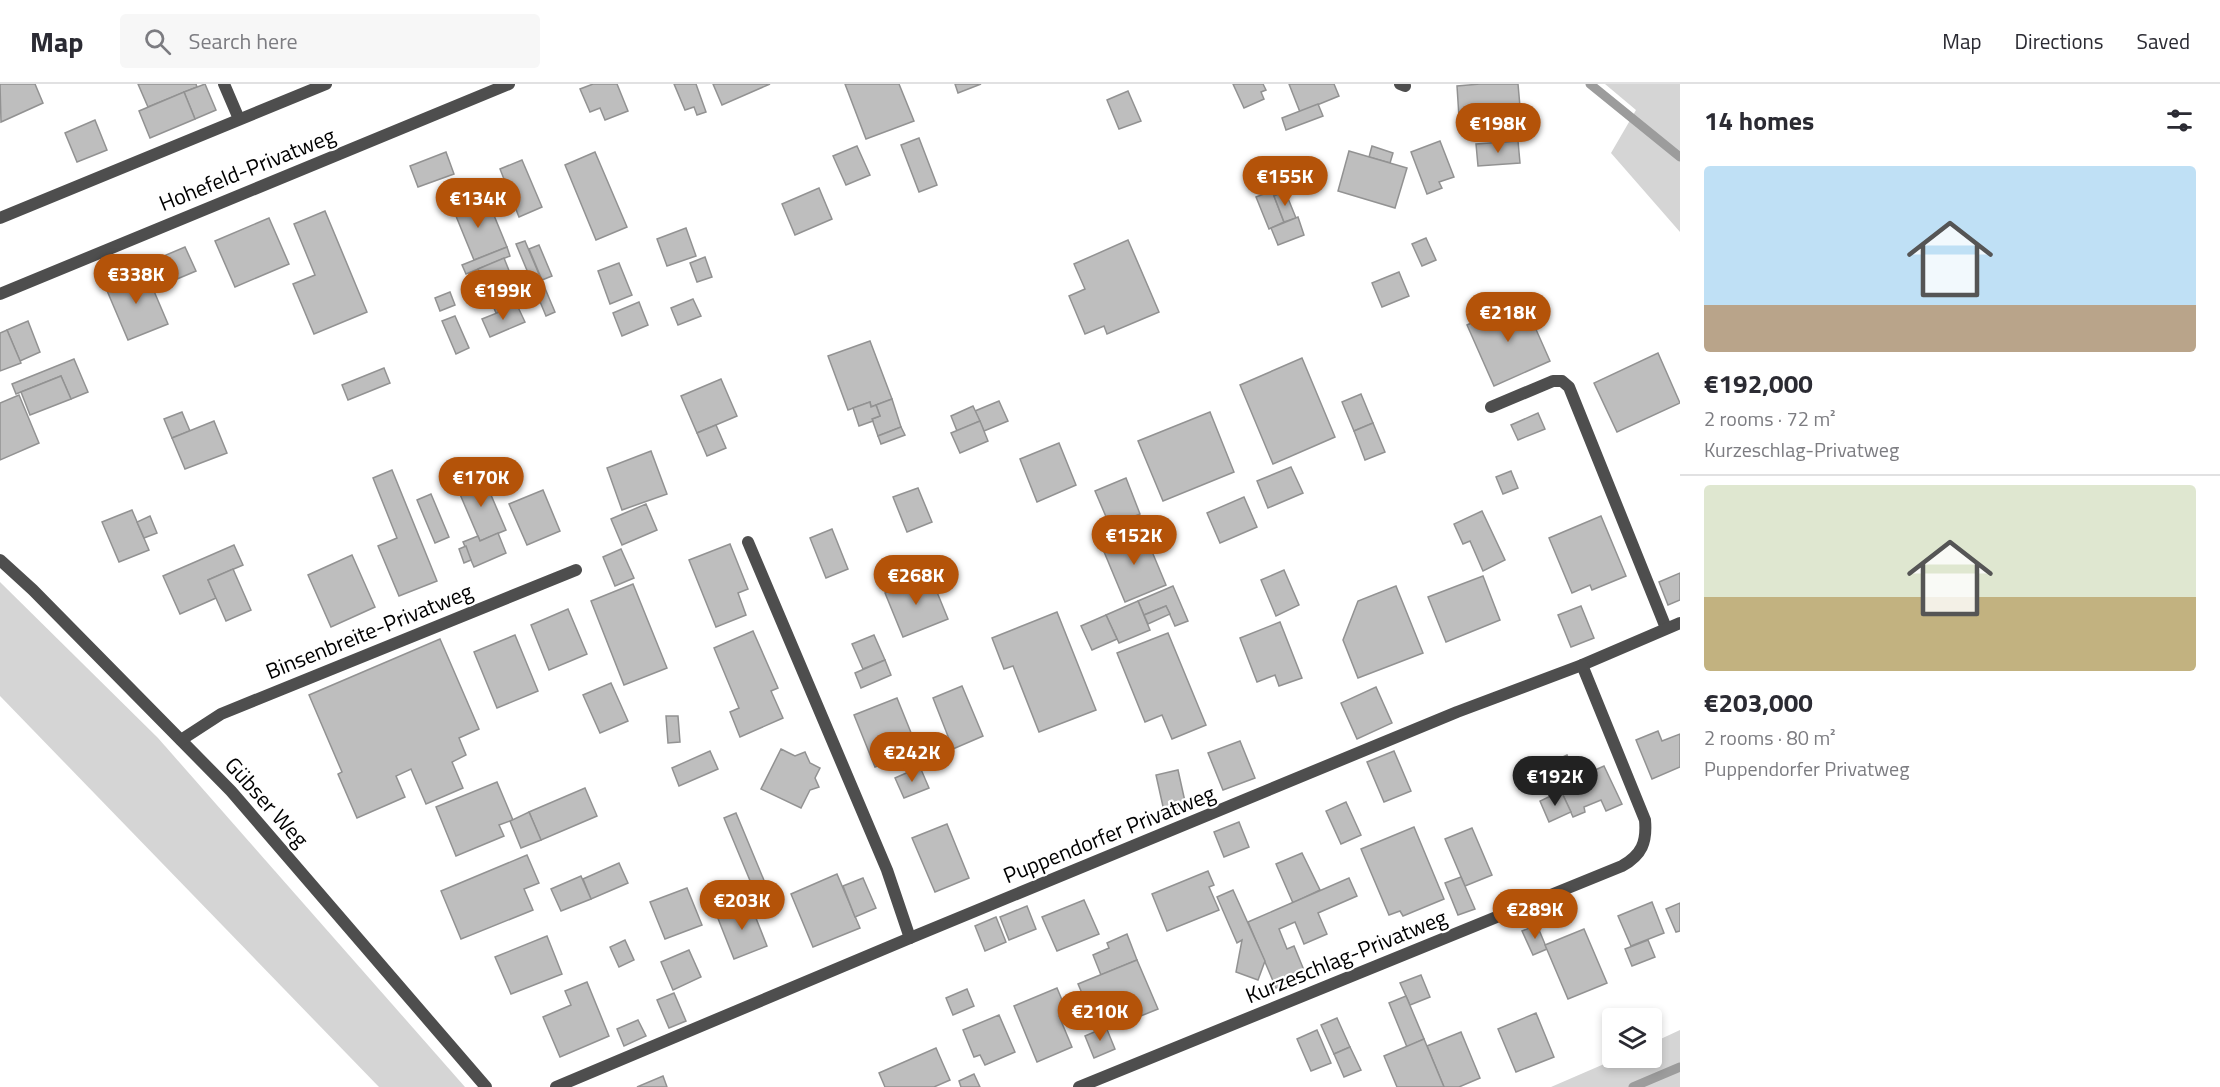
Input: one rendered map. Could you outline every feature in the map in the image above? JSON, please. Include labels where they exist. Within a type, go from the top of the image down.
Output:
[{"type":"street","points":[[224,84],[239,119]]},
{"type":"street","points":[[0,218],[326,84]]},
{"type":"street","name":"Hohefeld-Privatweg","points":[[0,294],[509,84]]},
{"type":"street","points":[[1491,407],[1553,381],[1562,381],[1569,387],[1666,628]]},
{"type":"street","points":[[748,542],[887,870],[910,938]]},
{"type":"street","name":"Gübser Weg","points":[[0,560],[231,791],[486,1087]]},
{"type":"street","name":"Binsenbreite-Privatweg","points":[[181,740],[221,714],[576,570]]},
{"type":"street","name":"Puppendorfer Privatweg","points":[[556,1087],[1457,712],[1582,665],[1680,623]]},
{"type":"street","name":"Kurzeschlag-Privatweg","points":[[1079,1087],[1622,866],[1635,858],[1645,842],[1645,820],[1582,665]]},
{"type":"shaded area","points":[[1605,84],[1680,84],[1680,232],[1611,153],[1636,110]]},
{"type":"shaded area","points":[[0,582],[158,738],[465,1087],[379,1087],[0,696]]},
{"type":"shaded area","points":[[1680,1030],[1680,1087],[1551,1087],[1602,1065],[1602,1068],[1662,1068],[1662,1038]]},
{"type":"building","points":[[0,84],[35,84],[43,103],[1,122]]},
{"type":"building","points":[[138,84],[196,84],[197,87],[148,107]]},
{"type":"building","points":[[205,84],[216,110],[195,119],[184,92]]},
{"type":"building","points":[[593,84],[617,84],[628,111],[605,120],[600,108],[590,112],[580,89]]},
{"type":"building","points":[[674,84],[696,84],[706,112],[697,115],[694,107],[685,110]]},
{"type":"building","points":[[713,84],[770,84],[722,105]]},
{"type":"building","points":[[845,84],[899,84],[914,121],[866,139]]},
{"type":"building","points":[[955,84],[981,84],[958,93]]},
{"type":"building","points":[[1233,84],[1263,84],[1266,90],[1261,92],[1264,99],[1244,108]]},
{"type":"building","points":[[1289,84],[1334,84],[1339,96],[1300,112]]},
{"type":"building","points":[[1518,84],[1522,129],[1460,133],[1457,86]]},
{"type":"building","points":[[1128,91],[1141,121],[1119,129],[1107,100]]},
{"type":"building","points":[[184,92],[195,119],[150,138],[139,111]]},
{"type":"building","points":[[1318,104],[1323,116],[1286,130],[1282,118]]},
{"type":"building","points":[[95,120],[107,150],[77,162],[65,133]]},
{"type":"building","points":[[919,138],[937,185],[919,192],[901,145]]},
{"type":"building","points":[[1440,141],[1454,177],[1439,182],[1442,188],[1427,194],[1411,152]]},
{"type":"building","points":[[1518,141],[1520,163],[1478,166],[1476,144]]},
{"type":"building","points":[[857,146],[870,175],[846,185],[833,156]]},
{"type":"building","points":[[1372,146],[1393,153],[1390,163],[1369,157]]},
{"type":"building","points":[[1349,151],[1407,168],[1395,208],[1338,191]]},
{"type":"building","points":[[446,152],[454,174],[418,187],[410,166]]},
{"type":"building","points":[[595,152],[627,227],[596,240],[565,165]]},
{"type":"building","points":[[522,160],[542,207],[519,217],[500,169]]},
{"type":"building","points":[[819,188],[832,219],[795,235],[782,204]]},
{"type":"building","points":[[1272,191],[1284,222],[1269,229],[1256,197]]},
{"type":"building","points":[[1285,191],[1296,218],[1284,222],[1274,196]]},
{"type":"building","points":[[473,195],[482,217],[493,213],[507,247],[474,260],[451,204]]},
{"type":"building","points":[[325,211],[367,312],[314,334],[293,284],[315,275],[294,224]]},
{"type":"building","points":[[1298,217],[1304,235],[1278,245],[1271,228]]},
{"type":"building","points":[[269,218],[289,264],[235,287],[215,241]]},
{"type":"building","points":[[686,228],[696,256],[667,266],[657,239]]},
{"type":"building","points":[[1426,238],[1436,260],[1422,266],[1412,244]]},
{"type":"building","points":[[1128,240],[1159,312],[1107,334],[1104,326],[1085,334],[1069,296],[1085,289],[1074,264]]},
{"type":"building","points":[[525,241],[555,312],[546,316],[516,244]]},
{"type":"building","points":[[539,245],[552,276],[542,280],[529,249]]},
{"type":"building","points":[[185,247],[196,271],[170,282],[159,258]]},
{"type":"building","points":[[507,247],[510,256],[466,274],[462,265]]},
{"type":"building","points":[[705,257],[712,277],[697,282],[690,263]]},
{"type":"building","points":[[504,258],[522,303],[496,313],[478,269]]},
{"type":"building","points":[[619,263],[632,295],[610,304],[598,271]]},
{"type":"building","points":[[145,270],[168,324],[128,340],[105,286]]},
{"type":"building","points":[[1399,272],[1409,296],[1382,307],[1372,283]]},
{"type":"building","points":[[450,292],[455,305],[440,311],[435,298]]},
{"type":"building","points":[[693,299],[701,316],[678,325],[671,308]]},
{"type":"building","points":[[1523,300],[1550,361],[1494,386],[1467,325]]},
{"type":"building","points":[[639,302],[648,325],[622,336],[613,313]]},
{"type":"building","points":[[517,305],[525,322],[490,337],[482,319]]},
{"type":"building","points":[[455,316],[469,348],[456,354],[442,321]]},
{"type":"building","points":[[28,321],[40,352],[20,361],[7,330]]},
{"type":"building","points":[[7,330],[21,363],[0,371],[0,333]]},
{"type":"building","points":[[870,341],[892,399],[871,407],[870,402],[848,410],[828,356]]},
{"type":"building","points":[[1658,353],[1680,403],[1617,432],[1594,383]]},
{"type":"building","points":[[1302,358],[1335,437],[1273,464],[1240,385]]},
{"type":"building","points":[[74,359],[88,392],[71,399],[61,376],[16,394],[12,384]]},
{"type":"building","points":[[384,368],[390,383],[348,400],[342,385]]},
{"type":"building","points":[[61,376],[71,399],[30,415],[21,392]]},
{"type":"building","points":[[721,379],[737,416],[697,433],[681,396]]},
{"type":"building","points":[[1361,394],[1373,423],[1354,431],[1342,402]]},
{"type":"building","points":[[19,395],[39,443],[0,460],[0,403]]},
{"type":"building","points":[[892,399],[901,427],[878,436],[872,419],[880,416],[876,405]]},
{"type":"building","points":[[999,401],[1008,421],[984,431],[975,411]]},
{"type":"building","points":[[870,402],[871,407],[876,405],[880,416],[859,426],[853,408]]},
{"type":"building","points":[[973,406],[980,421],[957,431],[951,416]]},
{"type":"building","points":[[182,412],[190,431],[172,438],[164,419]]},
{"type":"building","points":[[1210,412],[1234,472],[1163,501],[1138,441]]},
{"type":"building","points":[[1538,413],[1545,429],[1518,440],[1511,425]]},
{"type":"building","points":[[214,421],[227,453],[185,469],[172,438]]},
{"type":"building","points":[[980,421],[988,441],[960,453],[951,433]]},
{"type":"building","points":[[1373,423],[1385,452],[1365,460],[1354,431]]},
{"type":"building","points":[[716,425],[726,448],[707,456],[697,433]]},
{"type":"building","points":[[901,427],[905,435],[881,444],[878,436]]},
{"type":"building","points":[[1059,443],[1076,485],[1037,502],[1020,459]]},
{"type":"building","points":[[651,451],[667,494],[622,510],[607,468]]},
{"type":"building","points":[[1291,467],[1303,493],[1268,508],[1257,481]]},
{"type":"building","points":[[392,470],[437,581],[399,596],[378,546],[397,538],[373,478]]},
{"type":"building","points":[[1511,471],[1518,488],[1503,494],[1496,477]]},
{"type":"building","points":[[482,474],[506,530],[480,541],[456,485]]},
{"type":"building","points":[[1126,478],[1140,514],[1110,526],[1095,491]]},
{"type":"building","points":[[918,488],[932,522],[907,532],[893,497]]},
{"type":"building","points":[[543,490],[560,531],[527,545],[509,504]]},
{"type":"building","points":[[431,494],[449,537],[435,543],[417,500]]},
{"type":"building","points":[[1244,497],[1257,527],[1220,543],[1207,513]]},
{"type":"building","points":[[646,504],[657,530],[622,545],[611,519]]},
{"type":"building","points":[[132,510],[149,550],[119,562],[102,522]]},
{"type":"building","points":[[1482,511],[1505,560],[1483,571],[1470,541],[1463,544],[1454,524]]},
{"type":"building","points":[[150,516],[157,533],[144,538],[137,522]]},
{"type":"building","points":[[1601,516],[1626,576],[1592,590],[1590,585],[1572,593],[1549,538]]},
{"type":"building","points":[[832,529],[848,569],[826,578],[810,538]]},
{"type":"building","points":[[1143,530],[1166,585],[1125,602],[1102,547]]},
{"type":"building","points":[[498,533],[506,553],[474,567],[463,542],[478,536],[480,541]]},
{"type":"building","points":[[730,544],[748,589],[738,593],[746,615],[716,627],[689,560]]},
{"type":"building","points":[[234,545],[243,565],[208,580],[216,598],[180,614],[163,576]]},
{"type":"building","points":[[466,546],[471,560],[464,563],[459,549]]},
{"type":"building","points":[[621,549],[634,578],[615,586],[603,557]]},
{"type":"building","points":[[352,555],[375,607],[331,627],[308,575]]},
{"type":"building","points":[[917,560],[924,577],[891,591],[884,574]]},
{"type":"building","points":[[233,569],[251,610],[226,621],[208,580]]},
{"type":"building","points":[[1284,570],[1299,605],[1276,616],[1261,580]]},
{"type":"building","points":[[1680,573],[1680,600],[1668,605],[1659,582]]},
{"type":"building","points":[[930,575],[948,619],[903,637],[885,593]]},
{"type":"building","points":[[1483,576],[1500,620],[1446,642],[1428,597]]},
{"type":"building","points":[[633,584],[667,668],[624,685],[591,601]]},
{"type":"building","points":[[1173,586],[1188,621],[1175,626],[1166,606],[1144,615],[1138,601]]},
{"type":"building","points":[[1396,586],[1423,653],[1358,678],[1343,640],[1358,601]]},
{"type":"building","points":[[1138,601],[1150,630],[1119,643],[1106,615]]},
{"type":"building","points":[[1166,606],[1170,614],[1148,624],[1144,615]]},
{"type":"building","points":[[1581,606],[1594,638],[1571,647],[1558,615]]},
{"type":"building","points":[[568,609],[587,654],[549,670],[531,625]]},
{"type":"building","points":[[1057,612],[1096,710],[1039,732],[1013,666],[1004,669],[992,638]]},
{"type":"building","points":[[1106,615],[1117,639],[1092,650],[1081,626]]},
{"type":"building","points":[[1280,622],[1302,678],[1279,686],[1275,675],[1257,682],[1240,638]]},
{"type":"building","points":[[753,631],[778,688],[771,691],[783,718],[740,737],[730,712],[739,708],[714,648]]},
{"type":"building","points":[[1168,633],[1206,725],[1172,739],[1162,715],[1145,722],[1117,653]]},
{"type":"building","points":[[515,635],[538,691],[497,708],[474,652]]},
{"type":"building","points":[[874,635],[885,660],[863,669],[852,644]]},
{"type":"building","points":[[440,639],[479,729],[459,738],[466,755],[452,762],[463,788],[426,804],[411,769],[396,776],[405,797],[357,818],[338,774],[342,772],[309,695]]},
{"type":"building","points":[[885,660],[891,675],[861,688],[855,673]]},
{"type":"building","points":[[611,683],[628,721],[600,733],[583,695]]},
{"type":"building","points":[[962,686],[983,736],[953,749],[933,698]]},
{"type":"building","points":[[1376,687],[1392,723],[1357,739],[1341,703]]},
{"type":"building","points":[[897,698],[918,750],[875,767],[854,715]]},
{"type":"building","points":[[666,716],[678,716],[680,742],[668,743]]},
{"type":"building","points":[[1658,731],[1662,741],[1680,734],[1680,767],[1652,779],[1636,740]]},
{"type":"building","points":[[1240,741],[1255,778],[1223,790],[1208,753]]},
{"type":"building","points":[[781,749],[795,756],[805,752],[810,763],[820,768],[815,778],[819,787],[810,790],[801,808],[761,789]]},
{"type":"building","points":[[710,751],[718,769],[679,786],[672,768]]},
{"type":"building","points":[[1394,751],[1411,791],[1384,802],[1367,762]]},
{"type":"building","points":[[1567,755],[1575,774],[1531,793],[1523,775]]},
{"type":"building","points":[[1604,766],[1622,804],[1606,811],[1601,800],[1584,807],[1585,812],[1573,817],[1559,786]]},
{"type":"building","points":[[920,767],[929,788],[904,798],[895,778]]},
{"type":"building","points":[[1178,770],[1186,806],[1164,811],[1156,775]]},
{"type":"building","points":[[497,782],[513,820],[499,825],[504,836],[456,856],[436,807]]},
{"type":"building","points":[[585,788],[597,816],[541,840],[529,812]]},
{"type":"building","points":[[1561,791],[1571,812],[1549,822],[1540,801]]},
{"type":"building","points":[[1346,802],[1361,835],[1341,844],[1326,811]]},
{"type":"building","points":[[529,812],[541,840],[521,848],[510,821]]},
{"type":"building","points":[[736,813],[773,902],[761,907],[724,818]]},
{"type":"building","points":[[1239,822],[1249,847],[1224,857],[1214,832]]},
{"type":"building","points":[[947,824],[969,878],[935,892],[912,838]]},
{"type":"building","points":[[1414,827],[1444,899],[1403,916],[1400,911],[1389,915],[1361,849]]},
{"type":"building","points":[[1472,828],[1492,875],[1465,886],[1445,839]]},
{"type":"building","points":[[1302,853],[1320,890],[1293,903],[1276,864]]},
{"type":"building","points":[[527,855],[539,883],[524,889],[533,910],[461,939],[441,891]]},
{"type":"building","points":[[619,863],[628,883],[591,899],[583,879]]},
{"type":"building","points":[[1208,871],[1214,885],[1209,887],[1219,910],[1167,931],[1152,894]]},
{"type":"building","points":[[837,874],[860,928],[813,947],[791,894]]},
{"type":"building","points":[[581,876],[591,899],[561,911],[551,889]]},
{"type":"building","points":[[1461,877],[1475,909],[1458,915],[1445,883]]},
{"type":"building","points":[[863,878],[876,908],[855,917],[843,886]]},
{"type":"building","points":[[1349,878],[1357,896],[1318,913],[1327,934],[1304,944],[1295,922],[1279,929],[1287,949],[1294,946],[1306,975],[1276,988],[1248,922]]},
{"type":"building","points":[[687,888],[702,925],[665,939],[650,902]]},
{"type":"building","points":[[1233,890],[1265,961],[1258,980],[1236,972],[1242,940],[1237,943],[1217,897]]},
{"type":"building","points":[[1084,900],[1099,934],[1057,951],[1042,917]]},
{"type":"building","points":[[1652,902],[1664,933],[1631,946],[1618,916]]},
{"type":"building","points":[[750,903],[767,946],[734,959],[717,916]]},
{"type":"building","points":[[1680,903],[1680,931],[1676,932],[1666,909]]},
{"type":"building","points":[[1027,906],[1036,929],[1009,940],[1000,917]]},
{"type":"building","points":[[996,917],[1006,942],[985,951],[975,926]]},
{"type":"building","points":[[1537,925],[1547,949],[1533,955],[1522,931]]},
{"type":"building","points":[[1584,929],[1607,983],[1568,999],[1545,945]]},
{"type":"building","points":[[1127,934],[1137,960],[1101,975],[1093,955],[1109,948],[1107,943]]},
{"type":"building","points":[[547,936],[562,974],[511,994],[495,957]]},
{"type":"building","points":[[625,940],[634,960],[619,967],[610,947]]},
{"type":"building","points":[[1648,940],[1655,957],[1632,966],[1625,949]]},
{"type":"building","points":[[689,950],[701,977],[673,990],[661,962]]},
{"type":"building","points":[[1137,960],[1158,1009],[1116,1026],[1111,1014],[1094,1021],[1078,984]]},
{"type":"building","points":[[1421,975],[1430,997],[1410,1005],[1400,983]]},
{"type":"building","points":[[587,982],[609,1036],[560,1057],[543,1017],[571,1005],[565,991]]},
{"type":"building","points":[[1057,988],[1067,1012],[1059,1016],[1072,1047],[1037,1062],[1014,1006]]},
{"type":"building","points":[[967,989],[974,1006],[953,1015],[946,998]]},
{"type":"building","points":[[674,993],[686,1021],[669,1028],[657,1000]]},
{"type":"building","points":[[1406,996],[1424,1039],[1407,1047],[1389,1003]]},
{"type":"building","points":[[1536,1013],[1554,1057],[1516,1072],[1498,1029]]},
{"type":"building","points":[[999,1015],[1015,1052],[985,1065],[980,1055],[974,1057],[963,1030]]},
{"type":"building","points":[[1337,1018],[1350,1047],[1334,1054],[1321,1025]]},
{"type":"building","points":[[638,1020],[646,1036],[624,1046],[617,1029]]},
{"type":"building","points":[[1106,1027],[1115,1049],[1094,1058],[1085,1036]]},
{"type":"building","points":[[1317,1030],[1331,1063],[1311,1071],[1297,1039]]},
{"type":"building","points":[[1461,1032],[1480,1078],[1459,1087],[1444,1087],[1427,1046]]},
{"type":"building","points":[[1424,1039],[1444,1087],[1397,1087],[1384,1056]]},
{"type":"building","points":[[1350,1047],[1361,1070],[1344,1077],[1334,1054]]},
{"type":"building","points":[[936,1048],[950,1080],[934,1087],[885,1087],[879,1073]]},
{"type":"building","points":[[974,1074],[980,1087],[961,1087],[959,1081]]},
{"type":"building","points":[[663,1076],[667,1087],[637,1087]]},
{"type":"waterway","points":[[1590,84],[1680,157]]},
{"type":"waterway","points":[[1633,1087],[1680,1067]]}]
